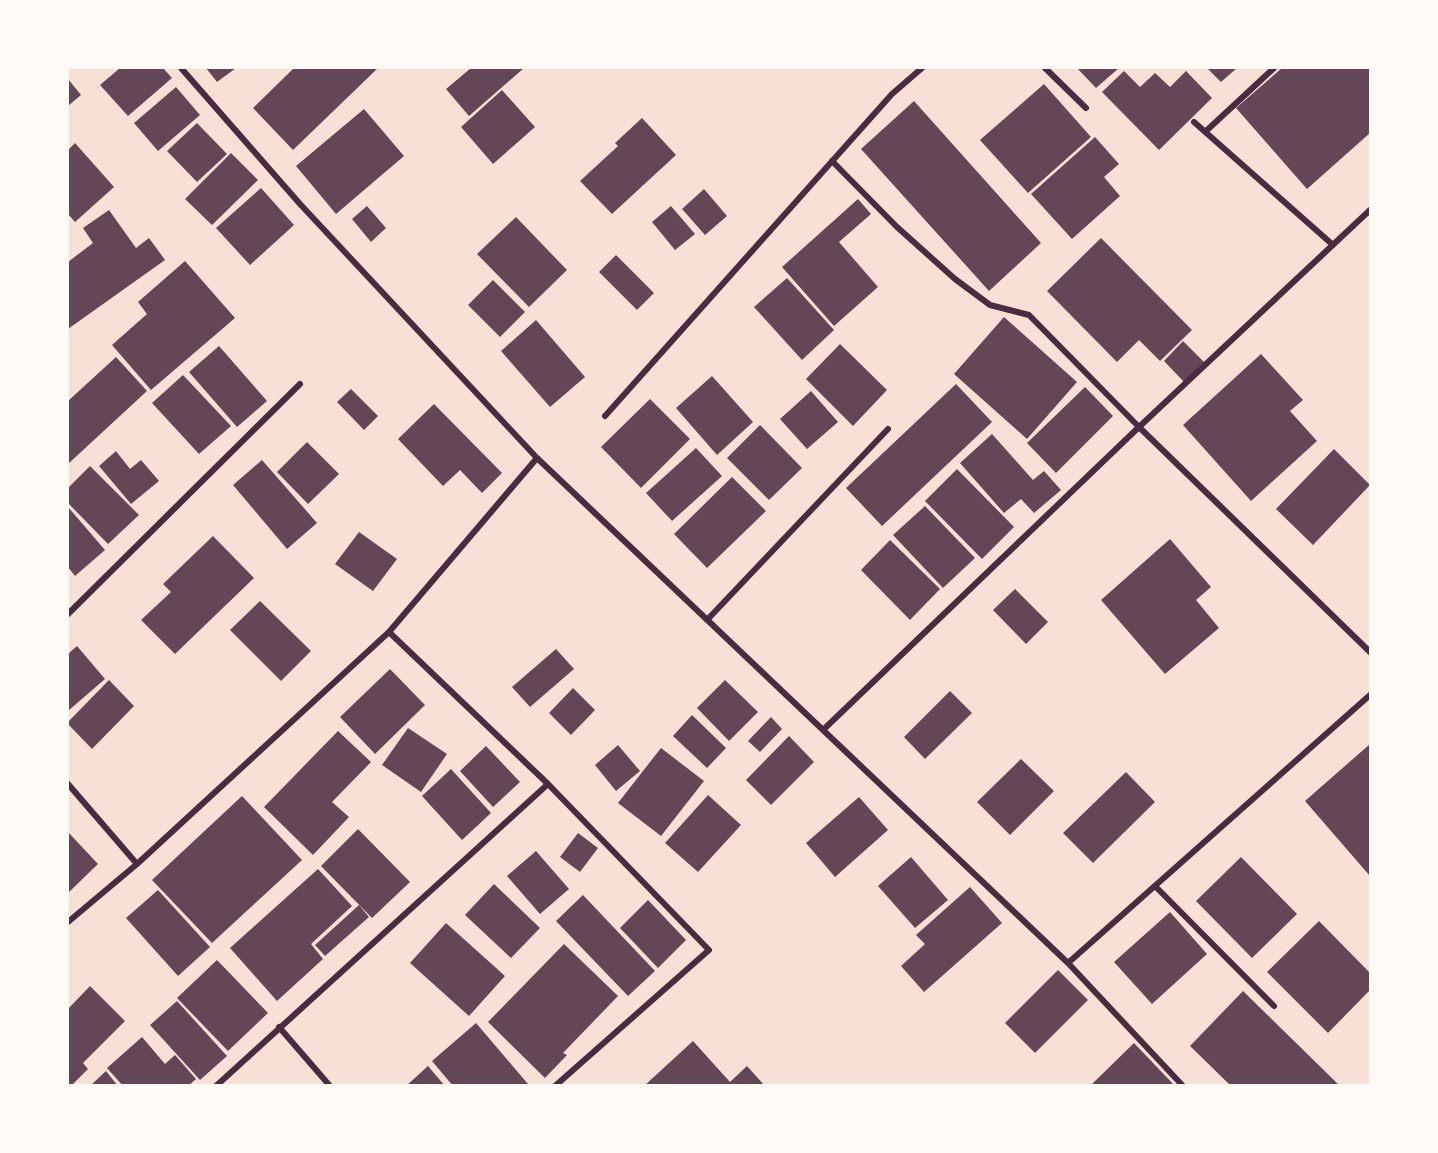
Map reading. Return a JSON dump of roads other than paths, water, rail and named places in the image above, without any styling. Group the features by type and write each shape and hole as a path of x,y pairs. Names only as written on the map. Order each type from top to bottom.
{"street":[{"path":"181,68 300,204 537,458 1068,963 1183,1086"},
{"path":"605,416 892,94 922,68"},
{"path":"1045,68 1086,108"},
{"path":"1206,132 1274,68"},
{"path":"1194,122 1333,245"},
{"path":"832,161 897,226 955,279 990,305 1029,315 1139,427 1371,652"},
{"path":"823,730 1139,427 1371,210"},
{"path":"68,614 300,384"},
{"path":"707,620 888,429"},
{"path":"68,922 137,864 389,632 537,458"},
{"path":"389,632 548,784 709,950 555,1086"},
{"path":"1068,963 1371,695"},
{"path":"68,784 137,864"},
{"path":"216,1086 548,784"},
{"path":"1155,885 1274,1006"},
{"path":"279,1027 330,1086"}]}
